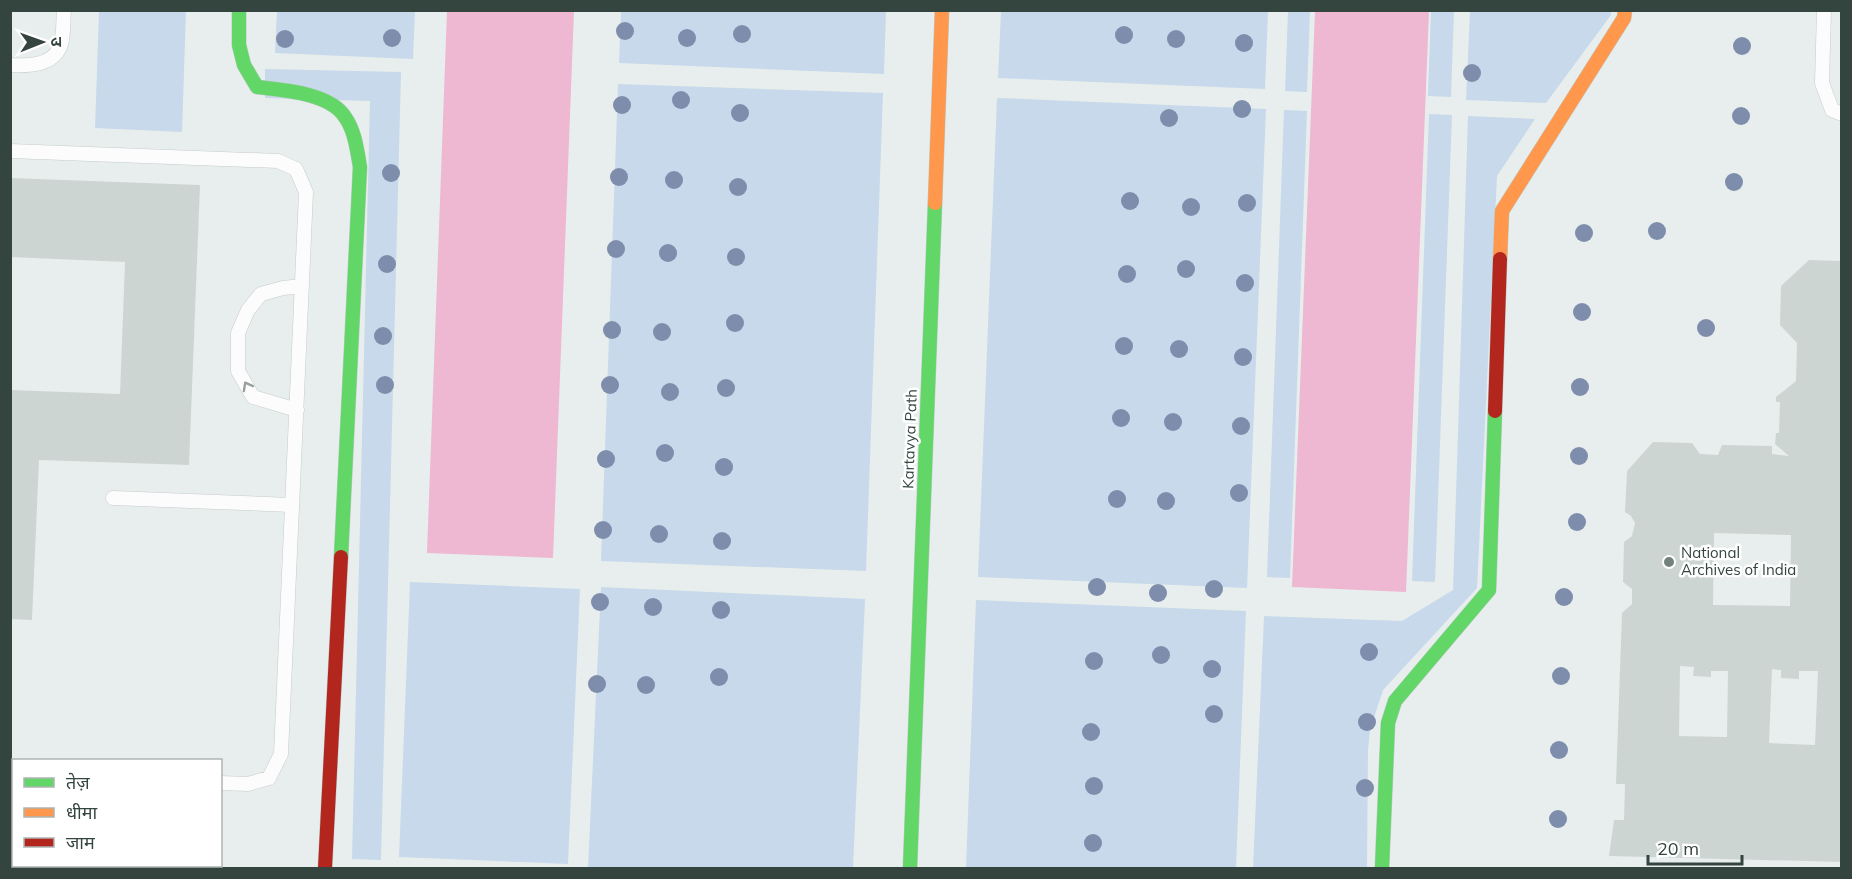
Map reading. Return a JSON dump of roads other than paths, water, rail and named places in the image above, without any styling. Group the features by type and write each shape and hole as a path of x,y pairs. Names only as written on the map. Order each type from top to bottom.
{"street":[{"path":"239,10 239,45 244,65 257,87 324,100 341,110 354,136 360,168 325,868"},
{"name":"Kartavya Path","path":"910,868 942,10"},
{"path":"1382,868 1388,723 1395,701 1489,590 1503,211 1624,18 1625,10"}],"lane":[{"path":"10,65 27,66 49,60 60,48 64,10"},
{"path":"1824,10 1822,83 1832,110 1842,114"},
{"path":"10,151 278,161 296,169 306,192 281,754 269,778 248,784 222,783"},
{"path":"297,410 253,397 238,370 238,333 248,310 261,294 302,286"},
{"path":"113,498 292,505"}],"place":[{"name":"National Archives of India","path":"1669,562"}]}
